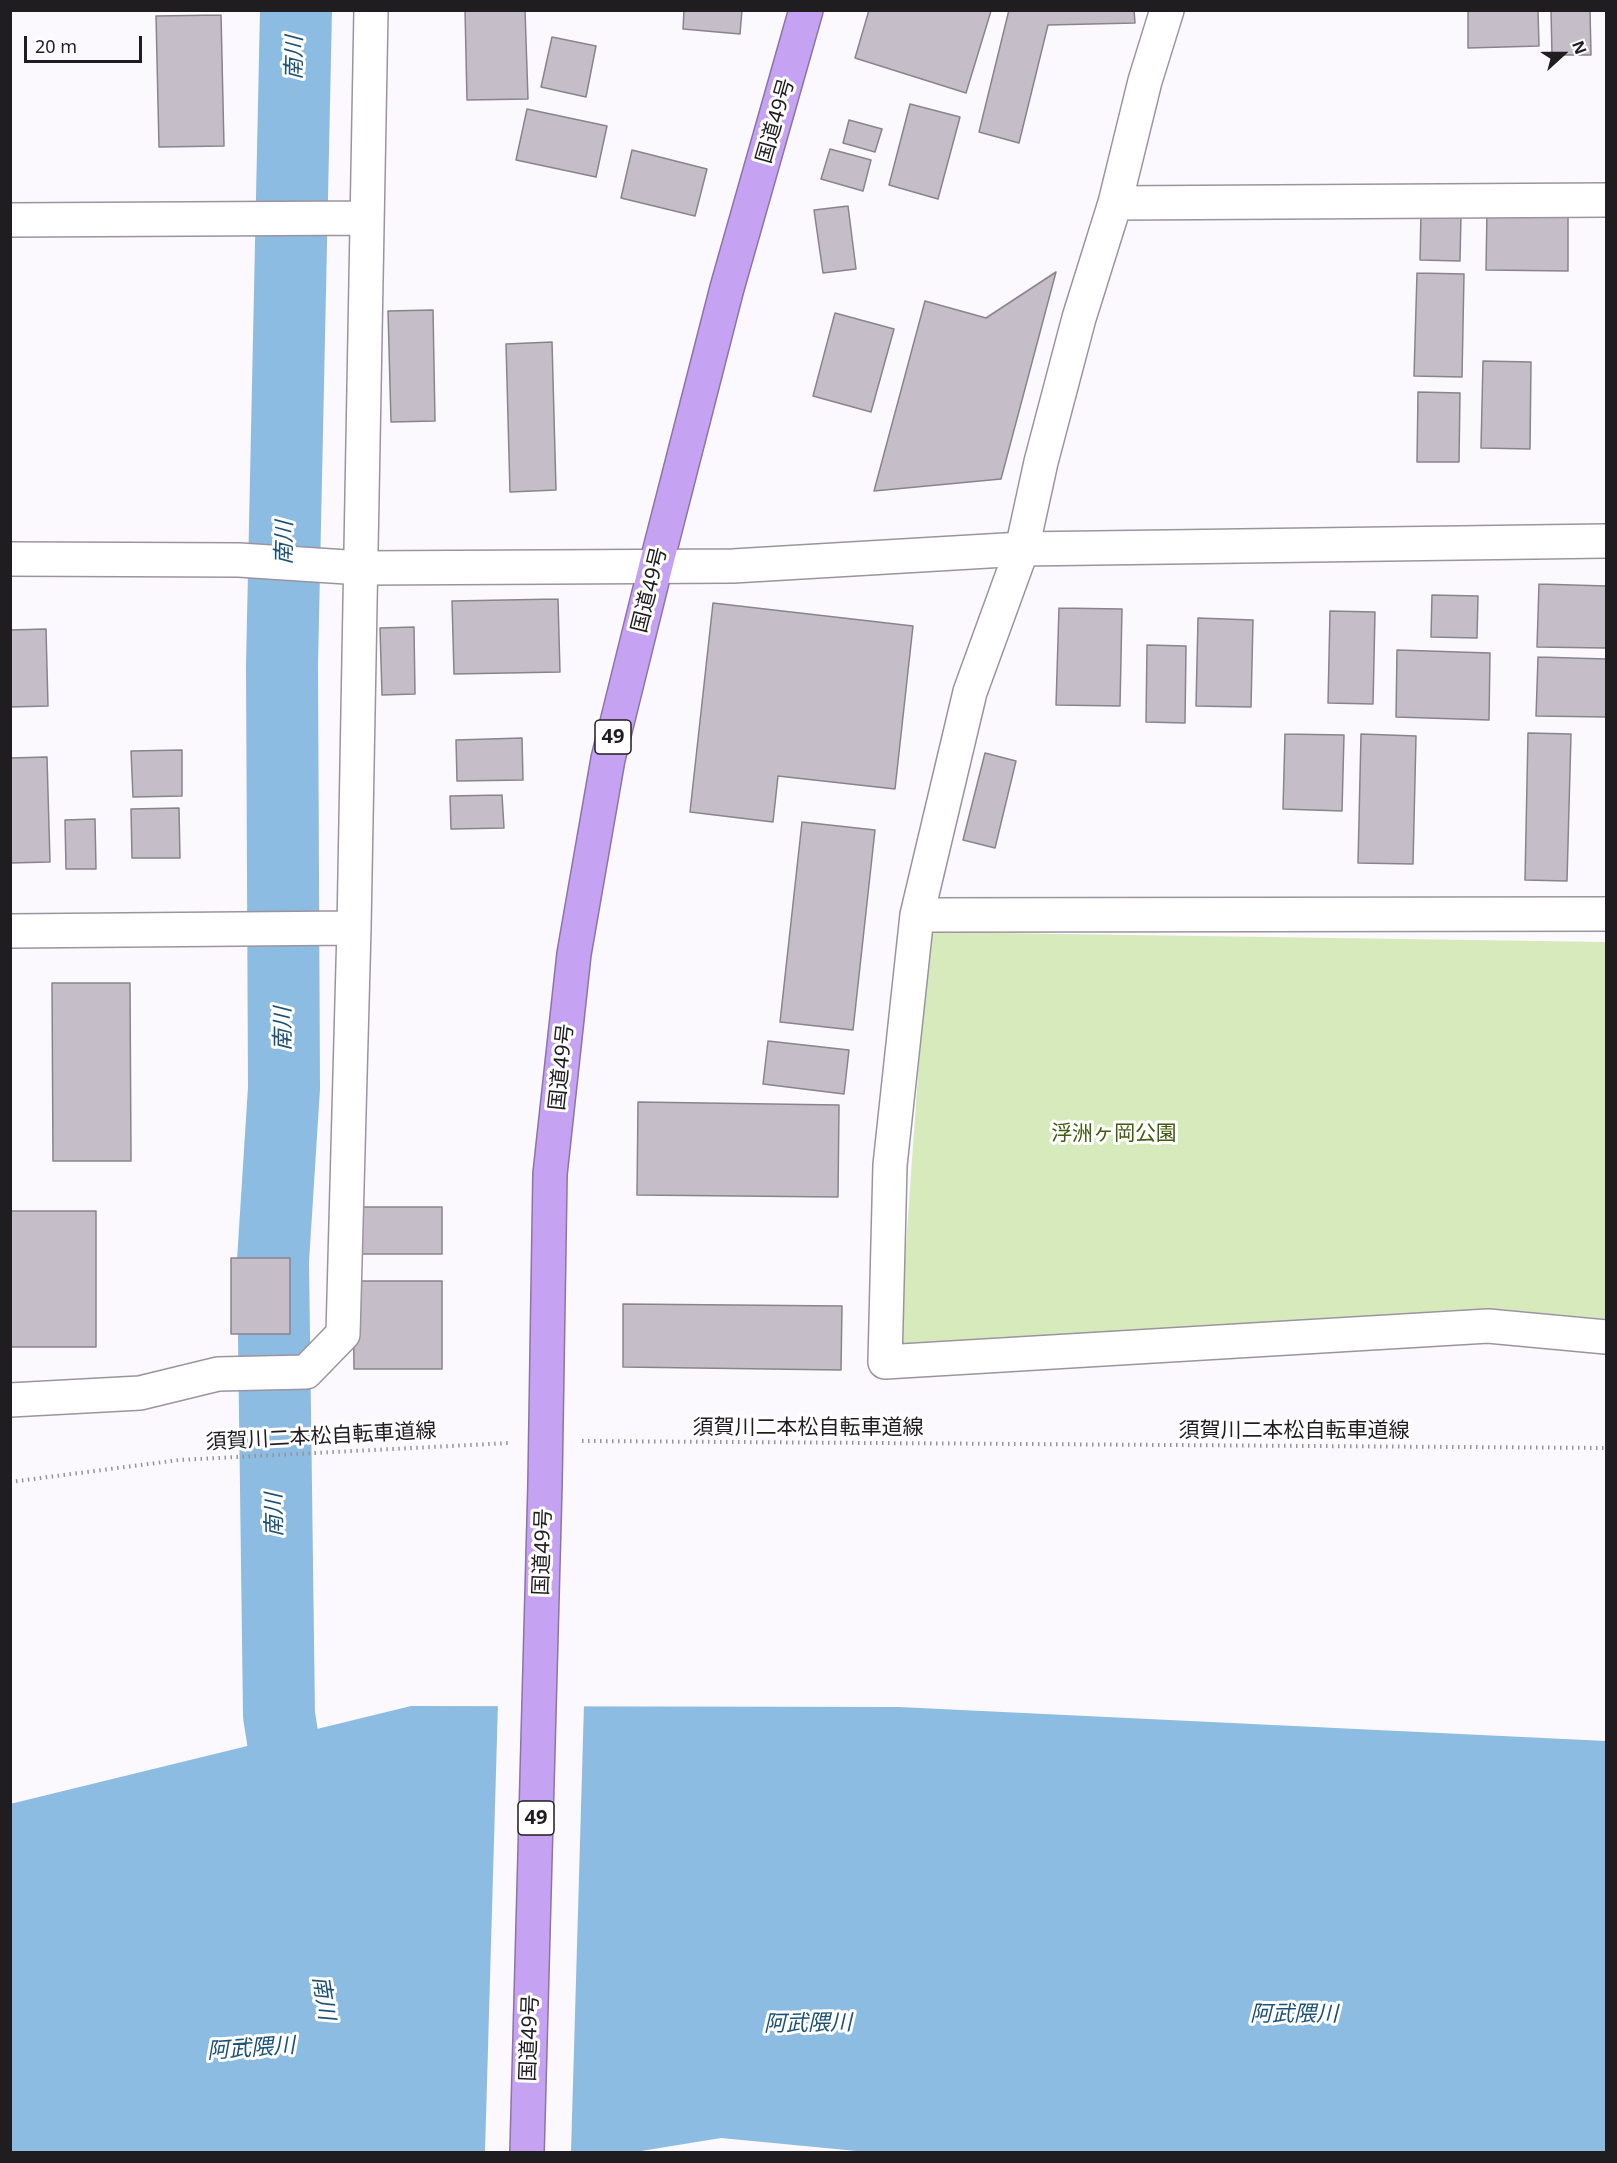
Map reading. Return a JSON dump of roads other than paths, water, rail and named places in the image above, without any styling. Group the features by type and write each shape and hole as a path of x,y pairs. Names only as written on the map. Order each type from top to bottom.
{"highway":[{"name":"国道49号","path":"527,2152 545,1484 550,1174 574,954 608,759 727,288 806,10"}],"street":[{"path":"10,1400 140,1393 218,1374 306,1372 343,1334 342,928 353,568 358,217 371,10"},
{"path":"1167,10 1145,81 1115,203 1079,318 1041,462 1022,549 970,692 917,915 890,1165 885,1362 1488,1326 1606,1338"},
{"path":"1115,203 1606,200"},
{"path":"10,220 358,217"},
{"path":"10,559 239,560 353,568 733,566 1022,549 1606,541"},
{"path":"917,915 1606,914"},
{"path":"10,931 342,928"}],"water":[{"name":"阿武隈川","path":"411,1706 899,1707 1606,1741 1606,2152 867,2152 721,2138 635,2152 11,2152 10,1804"}],"waterway":[{"name":"南川","path":"296,10 282,665 284,1088 273,1261 279,1715 298,1835"}],"park label":[{"name":"浮洲ヶ岡公園","path":"1114,1134"}]}
